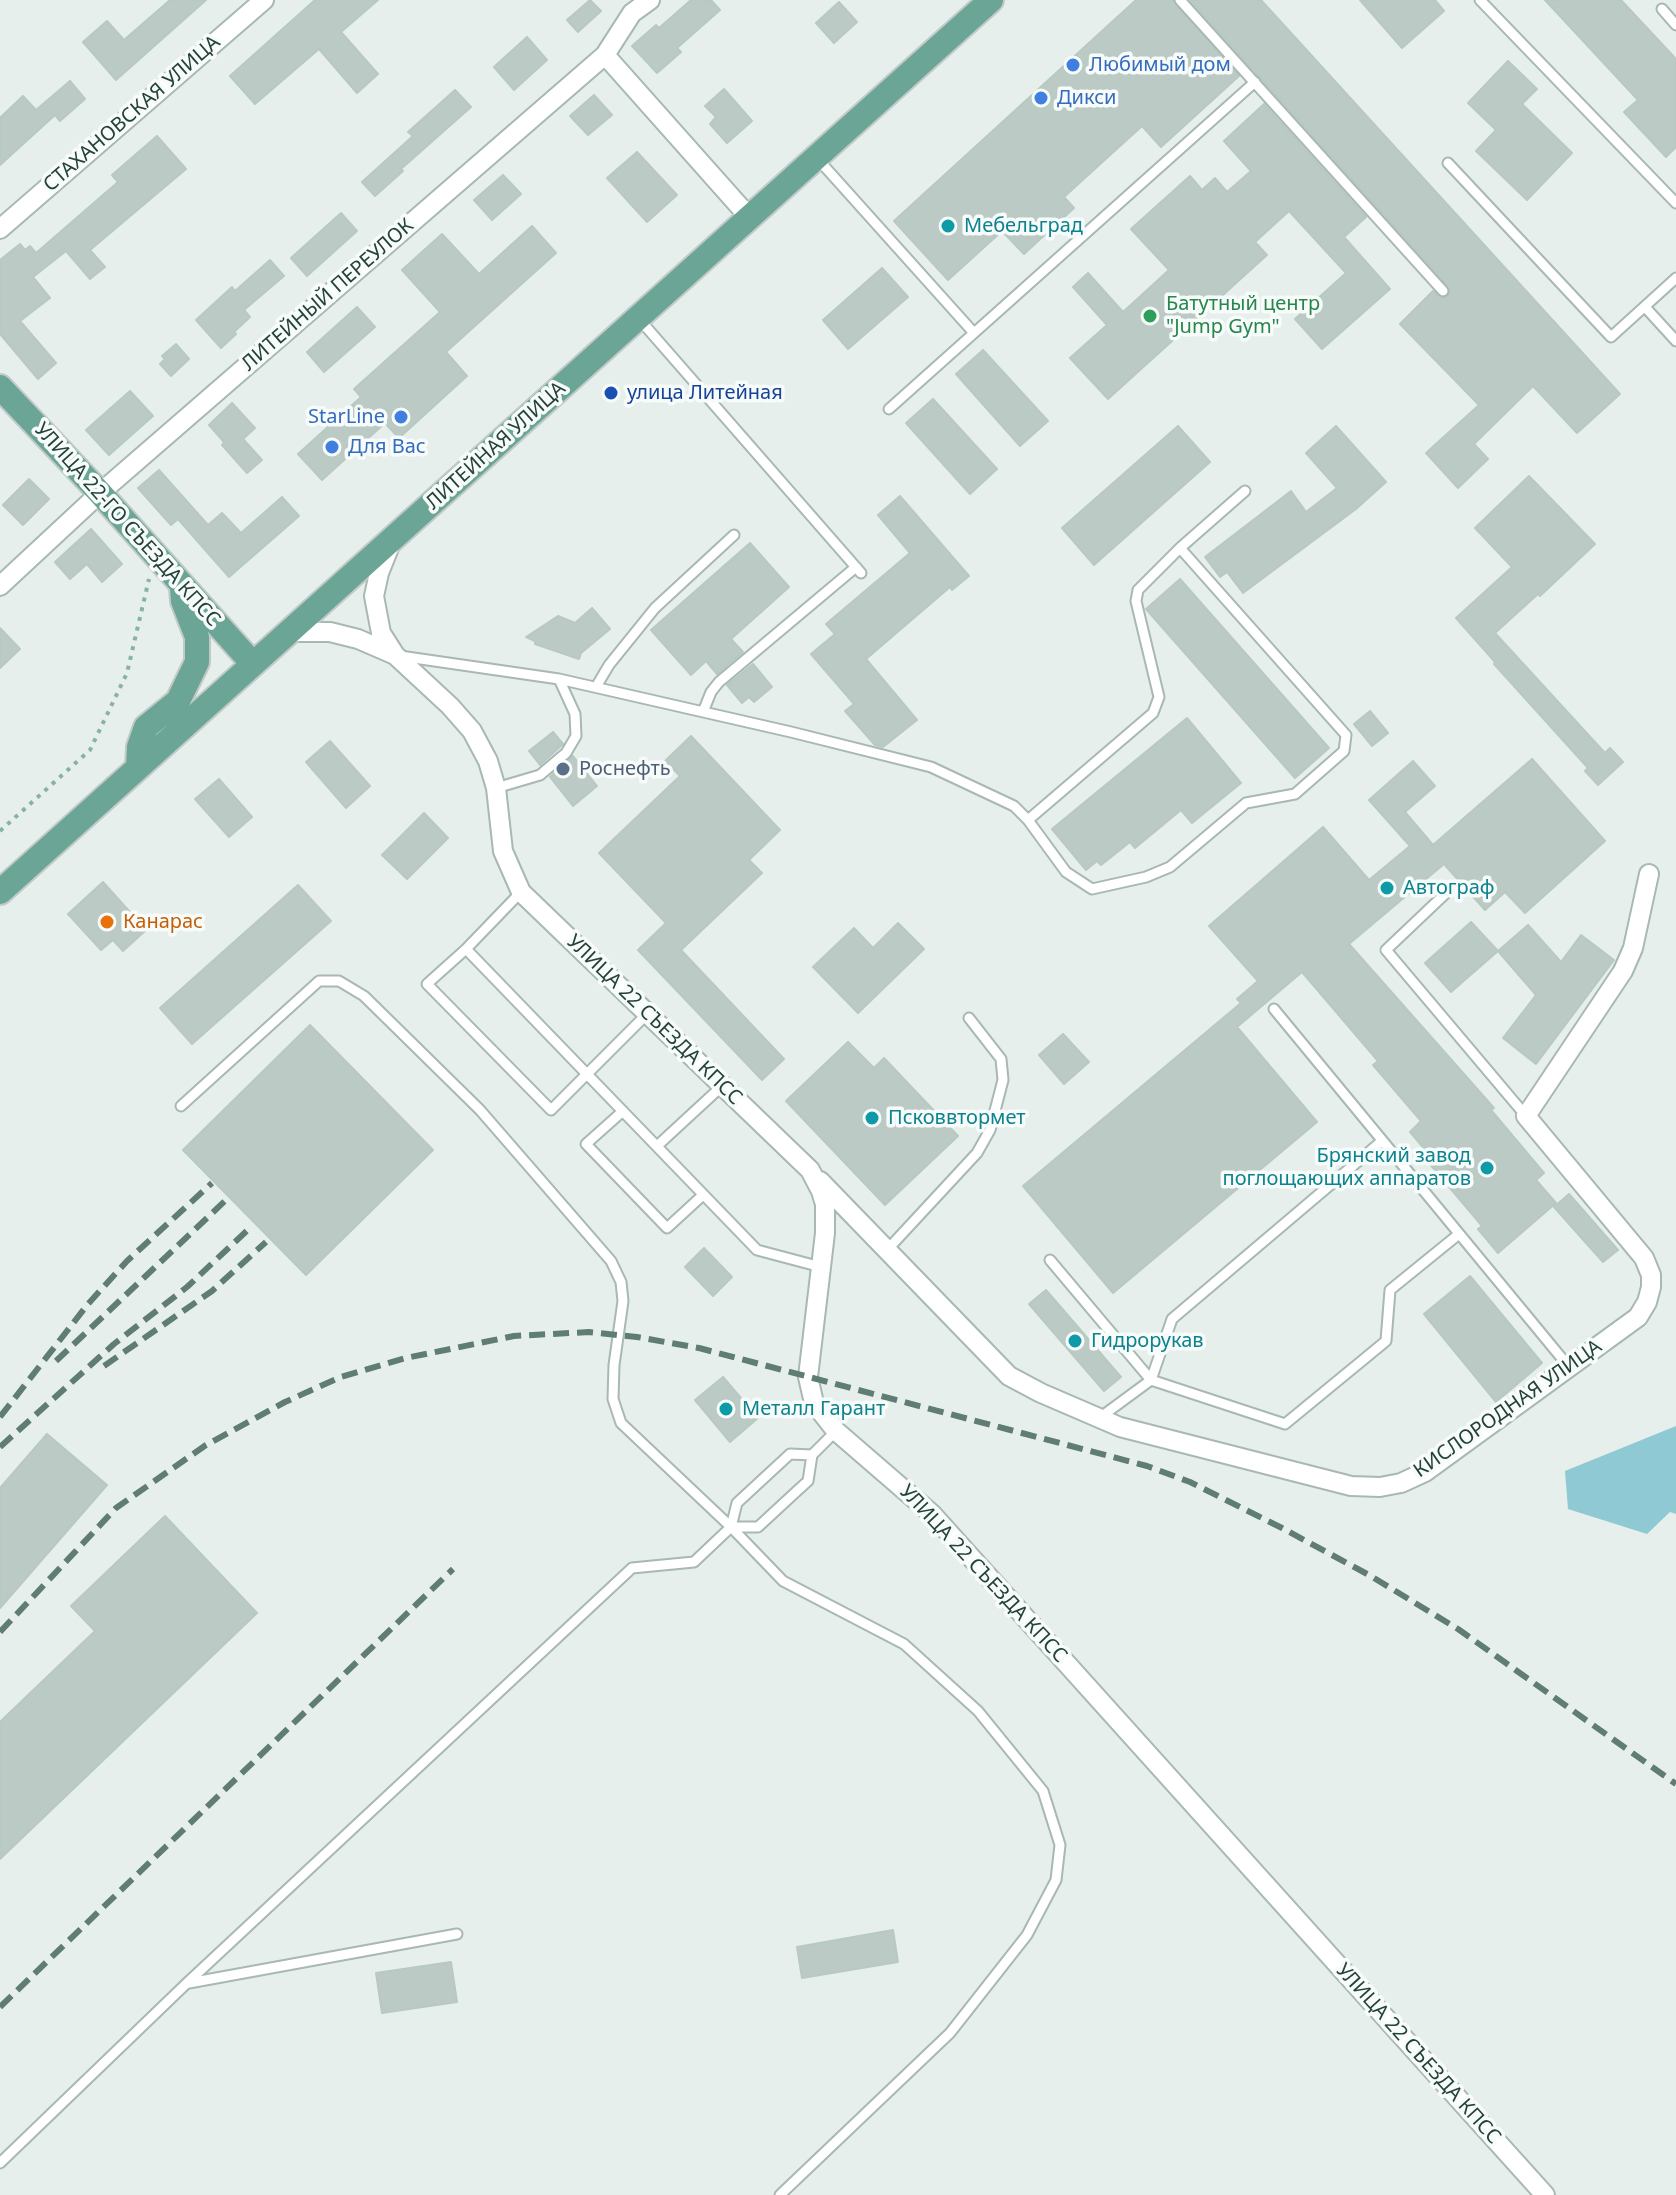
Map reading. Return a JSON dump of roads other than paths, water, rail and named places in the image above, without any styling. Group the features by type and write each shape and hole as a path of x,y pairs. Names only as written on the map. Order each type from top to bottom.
{"main road":[{"name":"ЛИТЕЙНАЯ УЛИЦА","path":"0,892 991,0"},
{"name":"УЛИЦА 22-ГО СЪЕЗДА КПСС","path":"0,387 253,664"},
{"path":"138,767 139,747 146,727 178,701 197,662 197,637 183,601 182,584"}],"street":[{"name":"СТАХАНОВСКАЯ УЛИЦА","path":"0,229 264,0"},
{"name":"ЛИТЕЙНЫЙ ПЕРЕУЛОК","path":"0,586 100,493 605,55 626,7 650,0"},
{"path":"605,55 749,217"},
{"path":"391,543 374,596 381,633 395,655"},
{"name":"УЛИЦА 22 СЪЕЗДА КПСС","path":"289,632 330,632 358,639 395,655 472,731 488,761 496,788 503,851 521,892 810,1170 825,1204 825,1233 808,1377 814,1403 836,1431 932,1514 1545,2195"},
{"path":"1526,1116 1623,971 1633,948 1649,874"},
{"name":"КИСЛОРОДНАЯ УЛИЦА","path":"810,1170 1009,1376 1120,1427 1351,1486 1380,1487 1401,1483 1425,1472 1638,1317 1647,1302 1651,1275 1644,1258 1526,1116"}],"lane":[{"path":"1180,0 1443,291"},
{"path":"1480,0 1676,203"},
{"path":"1662,9 1676,25"},
{"path":"889,409 1255,82"},
{"path":"815,157 974,333"},
{"path":"1448,163 1611,337 1676,278"},
{"path":"1645,307 1676,341"},
{"path":"638,317 859,570 719,682 703,712"},
{"path":"1028,820 1153,713 1159,697 1136,601 1138,590 1245,491"},
{"path":"596,687 609,665 655,608 734,535"},
{"path":"395,655 559,679 931,767 1014,806 1066,872 1092,889 1146,877 1170,867 1246,803 1295,794 1344,751 1346,735 1180,548"},
{"path":"496,788 540,775 566,753 576,736 575,714 559,679"},
{"path":"521,892 427,984 551,1110 647,1014"},
{"path":"1445,894 1386,950 1526,1116"},
{"path":"466,949 757,1250 821,1267"},
{"path":"181,1106 319,981 339,981 364,996 480,1110 611,1261 621,1282 623,1301 614,1365 613,1399 621,1423 783,1581 904,1644 978,1711 1043,1791 1060,1845 1056,1880 1027,1935 950,2033 780,2195"},
{"path":"1274,1009 1569,1367"},
{"path":"888,1249 977,1153 990,1130 1003,1080 1001,1059 969,1018"},
{"path":"657,1146 722,1086"},
{"path":"623,1111 586,1144 667,1228 703,1195"},
{"path":"1098,1419 1151,1380 1172,1319 1382,1141"},
{"path":"1050,1260 1151,1380 1285,1424 1386,1341 1390,1290 1459,1234"},
{"path":"731,1527 758,1527 808,1481 812,1455 836,1431"},
{"path":"0,2163 187,1983 632,1568 694,1562 731,1527 737,1503 790,1454 812,1455"},
{"path":"187,1983 457,1934"}],"water":[{"path":"1676,1426 1676,1514 1670,1512 1647,1534 1568,1509 1565,1471"}],"railway":[{"path":"0,1417 88,1304 127,1261 212,1183"},
{"path":"56,1361 227,1199"},
{"path":"0,1447 114,1344 187,1287 252,1226"},
{"path":"104,1366 212,1291 266,1242"},
{"path":"0,1632 116,1508 206,1445 285,1402 341,1377 406,1358 514,1336 589,1332 699,1348 1147,1466 1190,1482 1369,1575 1458,1629 1676,1784"},
{"path":"0,2007 453,1569"}],"place":[{"name":"Любимый дом","path":"1073,65"},
{"name":"Дикси","path":"1041,98"},
{"name":"Мебельград","path":"948,226"},
{"name":"Батутный центр \"Jump Gym\"","path":"1150,316"},
{"name":"улица Литейная","path":"611,393"},
{"name":"StarLine","path":"401,417"},
{"name":"Для Вас","path":"332,447"},
{"name":"Роснефть","path":"563,769"},
{"name":"Автограф","path":"1387,888"},
{"name":"Канарас","path":"107,922"},
{"name":"Псковвтормет","path":"872,1118"},
{"name":"Брянский завод поглощающих аппаратов","path":"1487,1168"},
{"name":"Гидрорукав","path":"1075,1341"},
{"name":"Металл Гарант","path":"726,1409"}]}
